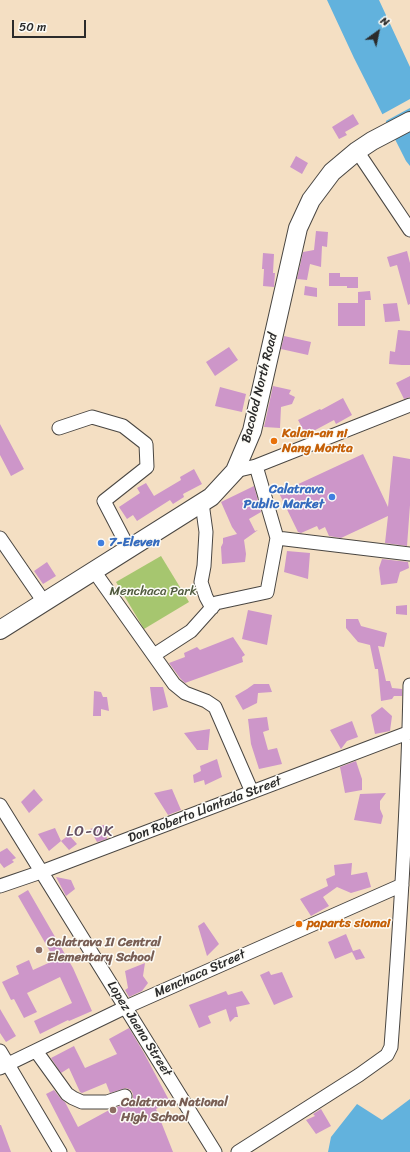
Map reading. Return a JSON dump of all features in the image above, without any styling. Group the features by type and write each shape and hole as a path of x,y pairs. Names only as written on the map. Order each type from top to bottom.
{"highway":[{"name":"Bacolod North Road","path":"0,630 211,497 235,471 252,432 298,228 311,200 332,172 356,151 410,121"}],"street":[{"path":"356,151 410,230"},
{"path":"235,471 256,466 410,405"},
{"path":"59,428 92,417 123,426 146,444 147,467 104,501 129,549"},
{"path":"154,655 191,631 216,603 267,592 277,538 256,466"},
{"path":"202,503 206,532 204,566 201,582 206,597 212,608"},
{"path":"0,538 44,602"},
{"path":"277,538 410,554"},
{"path":"94,571 174,684 185,692 206,701 215,707 252,792"},
{"path":"238,1152 359,1075 387,1055 392,1047 410,732 410,685"},
{"name":"Don Roberto Llantada Street","path":"0,886 41,872 410,732"},
{"name":"Lopez Jaena Street","path":"0,805 215,1152"},
{"name":"Menchaca Street","path":"4,1066 126,1008 402,885"},
{"path":"0,1051 4,1066 60,1152"},
{"path":"36,1051 67,1094 73,1098 82,1102 107,1102 124,1096"}],"green space":[{"name":"Menchaca Park","path":"161,556 189,602 144,629 116,582"}],"water":[{"path":"327,0 379,0 410,67 410,166 406,161 354,58"},
{"path":"410,1099 410,1152 328,1152 331,1137 357,1104 382,1120"}],"pier":[{"path":"410,99 410,108 384,122 381,115"}],"building":[{"path":"353,114 359,124 345,132 347,135 339,139 332,127"},
{"path":"296,156 308,163 302,174 290,167"},
{"path":"316,231 328,232 327,247 322,246 321,267 310,264 307,280 297,279 303,252 314,250"},
{"path":"407,251 410,263 410,304 408,305 397,265 390,267 387,257"},
{"path":"263,253 274,254 274,287 263,286"},
{"path":"329,273 340,273 340,277 358,277 358,288 347,288 347,286 329,286"},
{"path":"305,286 317,288 317,297 304,295"},
{"path":"370,291 371,300 365,300 365,326 338,326 338,303 358,303 358,292"},
{"path":"397,303 400,321 385,322 383,304"},
{"path":"398,330 410,331 410,365 389,364 390,351 395,352"},
{"path":"284,336 311,342 308,355 281,349"},
{"path":"229,347 238,360 215,376 206,362"},
{"path":"410,376 410,397 404,399 396,383"},
{"path":"273,386 291,390 289,394 295,397 292,404 281,407 280,428 264,427"},
{"path":"220,387 246,394 242,412 215,406"},
{"path":"343,398 352,415 336,424 334,420 306,435 298,420"},
{"path":"0,424 24,469 11,476 0,455"},
{"name":"Calatrava Public Market","path":"363,454 388,507 393,456 410,459 410,505 407,546 385,543 388,516 341,538 329,536 325,527 319,530 317,526 301,533 298,532 279,493"},
{"path":"194,469 202,484 183,494 184,497 173,504 170,500 137,521 133,515 127,519 119,507 140,493 137,488 146,483 154,496 181,480 180,477"},
{"path":"254,486 261,512 249,519 255,531 258,530 244,540 246,554 245,562 222,564 221,547 223,538 237,534 232,527 221,502"},
{"path":"287,551 310,553 308,579 284,572"},
{"path":"382,559 408,562 409,568 400,572 397,583 381,585 379,568"},
{"path":"47,562 56,576 43,584 34,571"},
{"path":"407,605 407,615 396,614 396,606"},
{"path":"248,610 272,615 267,645 242,639"},
{"path":"346,619 358,619 361,626 387,633 384,647 378,646 386,681 390,681 392,688 402,689 402,696 394,696 392,699 381,701 378,669 375,669 370,645 358,642 346,628"},
{"path":"233,637 245,655 242,657 243,662 185,683 169,663 185,657 184,653 197,647 200,650"},
{"path":"254,684 269,684 272,692 258,693 257,703 243,710 235,696"},
{"path":"150,687 163,687 168,707 153,711"},
{"path":"94,691 101,692 103,697 107,697 109,711 101,709 101,716 93,716"},
{"path":"382,707 392,716 390,731 375,734 371,715"},
{"path":"267,717 269,730 263,732 268,750 277,748 282,764 259,769 251,744 248,719"},
{"path":"352,721 358,737 347,741 341,749 330,730"},
{"path":"210,729 208,750 197,750 184,733"},
{"path":"217,759 222,777 205,785 204,780 194,783 193,775 201,771 200,766"},
{"path":"356,761 362,779 362,790 345,793 340,767"},
{"path":"34,789 43,800 29,813 21,802"},
{"path":"172,789 181,810 168,815 154,793"},
{"path":"386,793 380,801 380,809 383,816 381,824 354,820 360,794"},
{"path":"104,825 107,839 97,842 90,829"},
{"path":"55,828 61,841 49,851 38,834"},
{"path":"69,835 77,844 69,850 61,841"},
{"path":"7,848 16,858 12,860 14,862 4,868 0,863 0,852"},
{"path":"352,863 351,875 367,872 371,887 351,893 337,887 323,897 329,906 311,916 300,899 328,886 326,879 335,875 334,865"},
{"path":"56,877 71,880 75,889 66,896"},
{"path":"28,890 73,968 92,1011 69,1021 68,1020 40,1034 34,1021 72,1003 60,977 27,993 37,1012 24,1018 14,999 11,1000 2,982 19,974 16,966 29,960 33,970 55,960 18,896"},
{"path":"204,922 219,944 207,956 198,926"},
{"path":"346,934 353,951 360,949 365,958 356,960 352,952 335,959 328,942"},
{"path":"145,963 143,976 148,983 142,991 129,997 125,990 128,988 125,971"},
{"path":"269,971 271,975 282,972 293,997 274,1005 260,975"},
{"path":"226,991 228,995 242,991 250,1004 236,1007 238,1017 235,1017 230,1022 226,1009 208,1016 211,1023 199,1028 189,1005"},
{"path":"0,1009 16,1036 6,1042 0,1033"},
{"path":"129,1028 170,1102 156,1109 173,1152 76,1152 46,1094 54,1090 65,1102 78,1127 111,1109 131,1102 133,1094 131,1090 126,1088 110,1093 106,1083 82,1093 80,1092 69,1068 61,1073 51,1058 74,1046 85,1068 117,1054 109,1039"},
{"path":"321,1109 331,1126 316,1134 306,1120 315,1116 313,1114"},
{"path":"1,1125 11,1152 0,1152"}],"place":[{"name":"Kalan-an ni Nang Morita","path":"274,441"},
{"name":"Calatrava Public Market","path":"332,497"},
{"name":"7-Eleven","path":"101,543"},
{"name":"paparts siomai","path":"299,924"},
{"name":"Calatrava II Central Elementary School","path":"39,950"},
{"name":"Calatrava National High School","path":"113,1110"}],"district":[{"name":"LO-OK","path":"90,832"}]}
